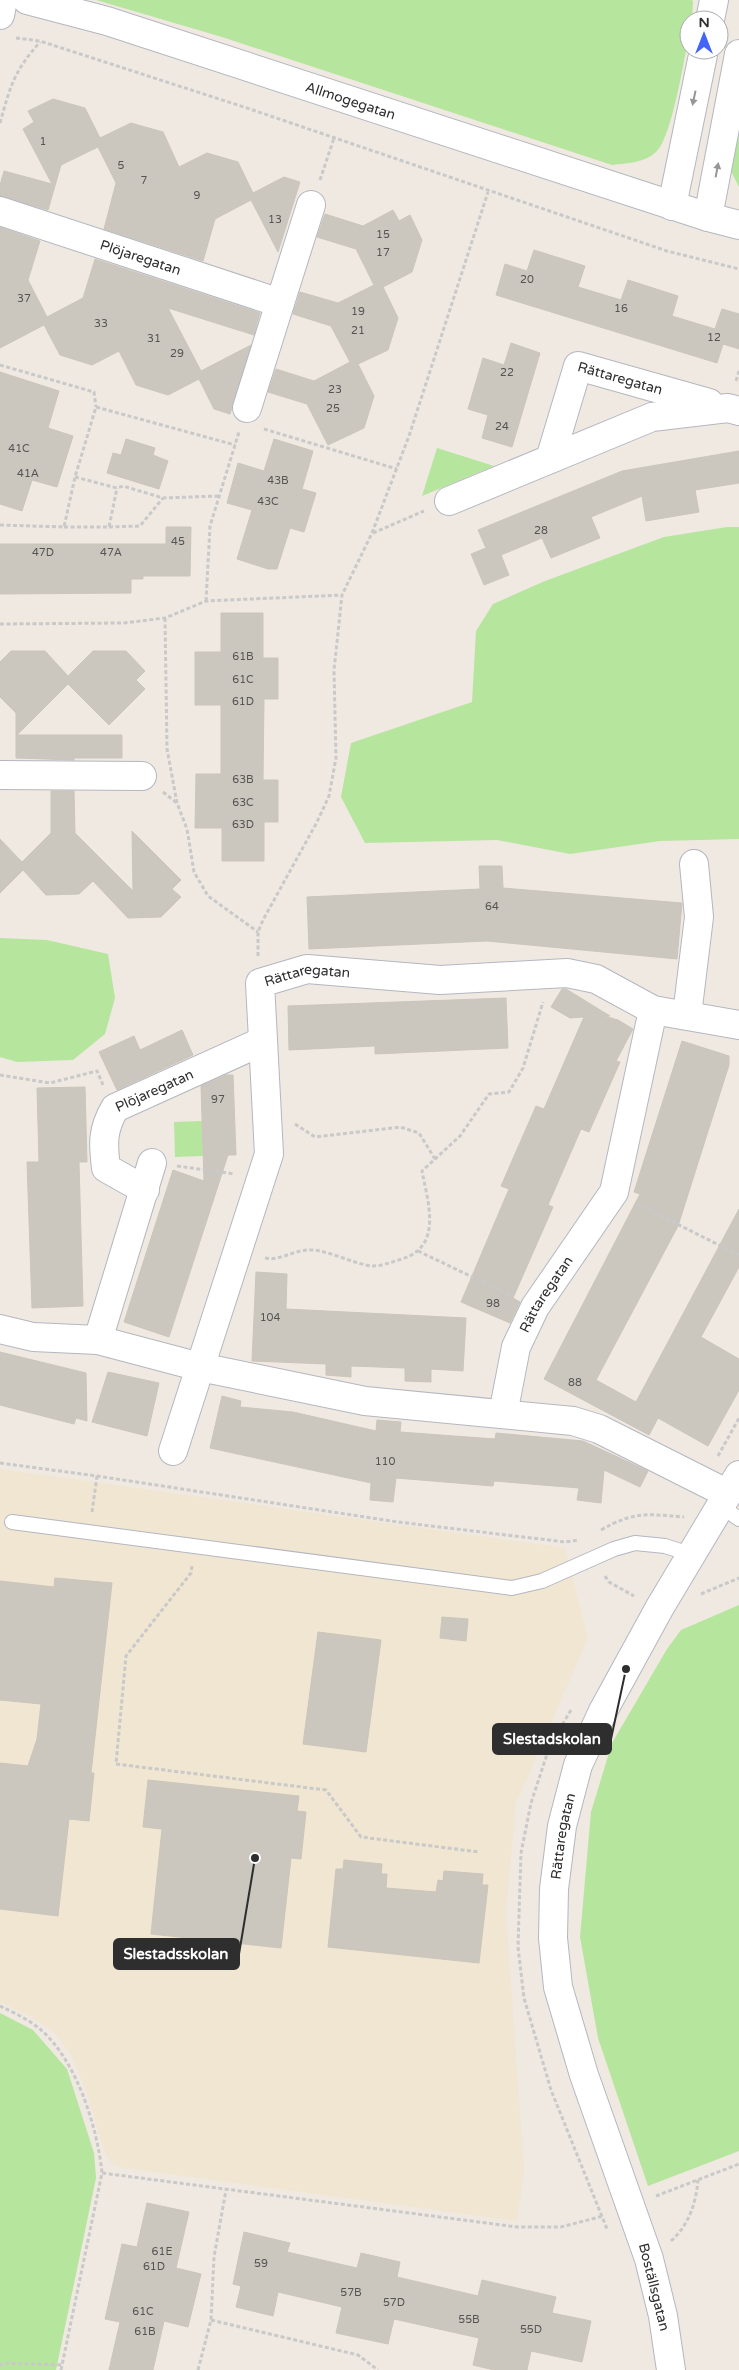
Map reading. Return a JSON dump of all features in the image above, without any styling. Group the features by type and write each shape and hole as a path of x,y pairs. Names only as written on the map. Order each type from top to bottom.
{"street":[{"path":"3,0 4,26"},
{"name":"Allmogegatan","path":"27,0 107,21 708,218 739,225"},
{"path":"708,218 739,54"},
{"path":"672,206 702,60"},
{"path":"254,418 280,303 311,205"},
{"name":"Plöjaregatan","path":"0,211 280,303"},
{"name":"Rättaregatan","path":"550,459 578,366 734,409"},
{"name":"Rättaregatan","path":"449,501 652,417 734,409"},
{"path":"0,775 142,776"},
{"path":"687,1015 699,917 694,864"},
{"name":"Rättaregatan","path":"173,1451 269,1154 260,983 307,970 440,980 567,973 596,979 653,1010 739,1025"},
{"name":"Rättaregatan","path":"503,1414 516,1348 535,1307 614,1192 653,1010"},
{"name":"Plöjaregatan","path":"145,1190 106,1168 104,1147 106,1124 115,1108 263,1041"},
{"path":"98,1340 152,1163"},
{"path":"0,1329 33,1338 98,1340 200,1368"},
{"name":"Rättaregatan","path":"200,1368 365,1402 573,1422 599,1429 732,1498 690,1554 603,1711 578,1764 562,1826 554,1889 553,1938 558,1987 584,2075 631,2206"},
{"name":"Boställsgatan","path":"631,2206 649,2259 663,2316 671,2370"}],"lane":[{"path":"12,1522 512,1588 542,1581 614,1548 635,1543 665,1546 690,1554"}],"path":[{"path":"4,26 40,41 244,107 488,192 667,251 739,269"},
{"path":"0,123 11,84 22,61 40,41"},
{"path":"311,205 334,138"},
{"path":"260,983 258,932 329,796 336,758 334,670 342,595 372,533 409,436 488,192"},
{"path":"0,366 94,392 96,407 75,477 64,527"},
{"path":"96,407 235,445 210,526 206,601"},
{"path":"254,418 396,469"},
{"path":"75,477 117,488 123,486 163,498 218,496"},
{"path":"109,527 117,488"},
{"path":"0,525 64,527 140,526 163,498"},
{"path":"372,533 449,501"},
{"path":"0,624 123,623 165,618 206,601 342,595"},
{"path":"165,618 167,749 178,803 187,829 194,872 208,896 258,932"},
{"path":"237,1252 274,1260 309,1250 372,1266 389,1264 413,1256 427,1241 431,1217 422,1171 460,1136 489,1094 508,1092 523,1068 538,1013 554,973"},
{"path":"0,1075 50,1083 97,1071 115,1108"},
{"path":"266,1105 315,1137 400,1127 419,1133 435,1159"},
{"path":"152,1163 218,1170 260,1179"},
{"path":"614,1192 739,1255"},
{"path":"418,1251 535,1307"},
{"path":"0,1463 398,1522 565,1542 583,1540 592,1558 609,1582 635,1596"},
{"path":"90,1532 97,1476"},
{"path":"195,1546 191,1573 126,1656 116,1764 326,1790 361,1837 479,1852"},
{"path":"0,2006 40,2029 67,2062 82,2094 100,2154 102,2172 61,2370"},
{"path":"102,2172 226,2190 517,2227 561,2227 631,2206 739,2164"},
{"path":"649,2259 682,2232 696,2199 698,2180"},
{"path":"198,2370 211,2320 214,2257 226,2190"},
{"path":"211,2320 358,2355 373,2369 378,2370"},
{"path":"0,2366 3,2363 62,2365"}],"shaded area":[{"path":"0,1469 565,1548 588,1638 516,1804 506,1912 524,2170 517,2221 125,2168 112,2164 105,2153 86,2091 72,2056 55,2033 33,2018 0,2002"}],"green space":[{"path":"96,0 692,0 693,2 693,10 679,10 679,60 684,60 677,97 662,144 651,156 635,162 612,165 222,37"},
{"path":"739,93 739,187 728,165"},
{"path":"437,448 494,466 422,496"},
{"path":"727,527 739,527 739,839 660,841 570,854 497,840 365,843 341,797 351,743 472,702 476,631 493,604 545,581 664,537"},
{"path":"0,938 47,940 108,954 115,998 105,1034 73,1060 17,1062 0,1057"},
{"path":"202,1121 203,1156 175,1157 174,1122"},
{"path":"739,1605 739,2151 648,2186 598,2038 580,1937 591,1812 612,1743 667,1649 681,1630"},
{"path":"0,2013 33,2030 67,2069 94,2153 96,2178 56,2370 0,2370"}],"building":[{"path":"53,99 85,108 100,138 131,123 163,132 179,167 207,153 238,162 253,193 284,177 300,182 278,252 251,200 215,219 203,261 104,229 116,183 98,147 61,165 48,210 0,196 0,185 4,171 52,184 23,129 34,122 28,111"},
{"path":"393,210 399,221 410,215 422,240 412,272 383,287 398,318 388,350 358,364 374,396 364,428 328,445 307,404 268,392 276,369 314,381 350,362 331,326 293,314 300,292 338,303 374,285 356,249 317,237 325,214 363,226"},
{"path":"0,227 40,241 28,280 47,317 83,298 95,259 260,313 254,335 168,308 201,371 251,345 230,414 214,409 199,379 168,395 136,385 119,351 92,365 60,355 44,325 0,348"},
{"path":"534,250 585,266 578,287 621,300 628,280 678,296 672,316 715,329 722,309 739,314 739,349 723,344 717,363 496,295 505,264 527,271"},
{"path":"511,343 540,353 512,447 482,438 488,415 468,409 483,358 504,365"},
{"path":"0,372 59,391 48,428 73,436 57,487 32,480 22,511 0,504"},
{"path":"126,439 155,448 153,455 168,461 159,489 107,473 113,453 121,455"},
{"path":"274,439 313,451 302,489 316,493 304,532 290,528 277,569 268,569 237,559 252,510 227,503 238,463 264,471"},
{"path":"739,451 739,483 695,490 699,512 646,521 642,496 591,517 600,538 551,558 542,538 501,555 509,575 484,585 471,554 486,548 478,530 622,471"},
{"path":"166,527 191,527 190,576 143,576 143,579 131,579 131,593 0,594 0,544 166,544"},
{"path":"221,613 263,613 263,658 278,658 278,699 264,699 263,780 278,780 278,822 264,822 264,861 222,861 222,828 195,828 196,774 221,774 221,705 195,705 195,652 221,652"},
{"path":"11,651 45,651 68,676 93,651 126,651 145,671 136,680 145,689 109,725 68,684 17,735 122,735 122,758 74,758 74,760 16,758 16,713 0,697 0,662"},
{"path":"51,791 74,791 75,833 133,891 132,831 181,880 172,889 181,897 161,917 128,918 93,881 79,894 46,895 23,870 0,893 0,839 22,862 51,833"},
{"path":"479,866 502,866 503,888 682,903 677,959 487,941 309,949 307,897 480,889"},
{"path":"562,989 566,989 610,1016 604,1016 618,1020 633,1029 616,1061 620,1062 589,1132 581,1129 548,1205 553,1207 513,1298 520,1302 510,1323 461,1302 509,1189 501,1186 536,1106 544,1109 584,1017 570,1018 551,1007"},
{"path":"506,998 508,1048 375,1054 375,1046 289,1050 288,1006"},
{"path":"182,1030 193,1055 117,1090 99,1052 134,1036 140,1050"},
{"path":"682,1041 729,1056 729,1065 678,1226 596,1380 636,1402 739,1209 739,1267 701,1337 739,1359 739,1390 708,1446 658,1418 649,1435 544,1379 640,1194 634,1192"},
{"path":"226,1075 233,1075 236,1155 228,1155 169,1337 124,1322 173,1170 204,1181 201,1086"},
{"path":"85,1087 87,1162 79,1162 83,1306 32,1308 27,1162 39,1162 37,1088"},
{"path":"256,1272 287,1274 286,1309 466,1318 463,1371 431,1369 431,1382 405,1381 405,1368 351,1366 351,1377 326,1375 326,1364 252,1361"},
{"path":"0,1352 86,1373 87,1421 76,1418 74,1424 0,1405"},
{"path":"108,1372 159,1383 147,1436 92,1422"},
{"path":"222,1396 241,1401 240,1407 293,1412 376,1431 377,1420 401,1422 400,1432 495,1439 496,1433 583,1441 648,1471 640,1487 604,1470 601,1503 577,1500 579,1488 494,1481 493,1486 396,1478 393,1502 370,1500 371,1483 210,1448"},
{"path":"55,1578 112,1583 91,1773 94,1773 89,1821 69,1819 58,1916 0,1909 0,1763 28,1766 37,1739 41,1704 0,1700 0,1581 54,1587"},
{"path":"442,1617 468,1619 466,1641 440,1638"},
{"path":"318,1632 381,1640 366,1752 303,1744"},
{"path":"148,1780 299,1796 297,1811 306,1812 301,1859 291,1858 281,1948 151,1934 162,1829 143,1827"},
{"path":"344,1860 382,1864 381,1874 387,1874 386,1888 436,1892 438,1880 443,1881 444,1871 483,1874 482,1885 488,1885 479,1963 328,1947 336,1869 343,1869"},
{"path":"147,2203 189,2212 176,2268 201,2274 188,2327 164,2321 153,2370 109,2370 120,2322 105,2319 122,2244 137,2247"},
{"path":"244,2232 290,2243 287,2252 357,2268 361,2253 400,2262 397,2277 478,2296 482,2280 556,2297 552,2313 591,2321 582,2362 531,2351 527,2370 494,2370 473,2365 479,2338 394,2319 388,2344 336,2333 342,2307 278,2292 273,2316 236,2307 241,2286 233,2284"}],"place":[{"name":"Slestadskolan","path":"626,1669"},
{"name":"Slestadsskolan","path":"255,1858"}]}
